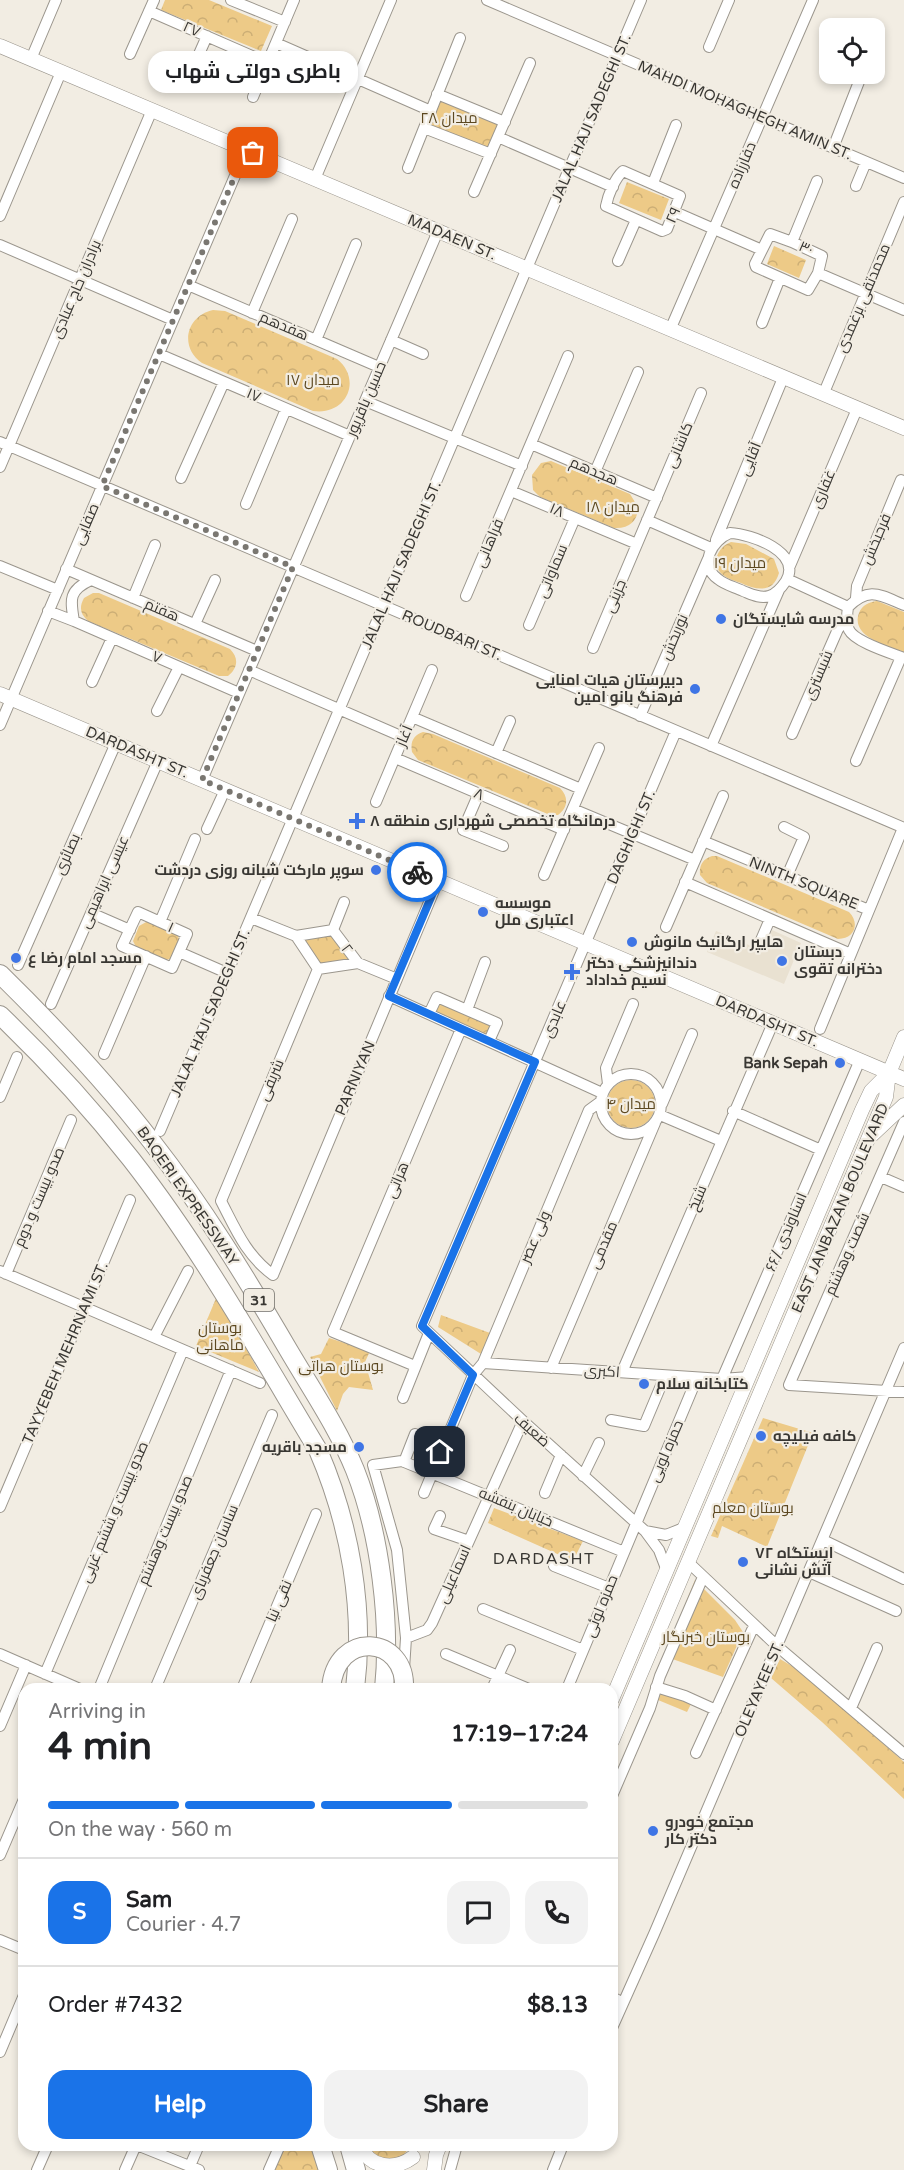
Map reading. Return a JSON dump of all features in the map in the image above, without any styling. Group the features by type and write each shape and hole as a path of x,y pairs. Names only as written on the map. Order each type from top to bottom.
{"highway":[{"name":"BAQERI EXPRESSWAY","path":"0,974 105,1084 153,1144 209,1221 268,1315 341,1440 358,1479 375,1543 386,1640 384,1683"},
{"name":"BAQERI EXPRESSWAY","path":"0,1015 85,1103 132,1160 187,1237 318,1450 330,1476 340,1510 353,1571 359,1657 356,1683"},
{"path":"332,1683 334,1671 342,1657 354,1649 366,1646 381,1649 396,1659 403,1673 403,1683"},
{"path":"322,2151 328,2170"},
{"path":"351,2151 356,2170"}],"main road":[{"name":"MADAEN ST.","path":"0,46 904,428"},
{"name":"DARDASHT ST.","path":"6,696 904,1079"},
{"path":"889,1072 904,1037"},
{"name":"EAST JANBAZAN BOULEVARD","path":"618,1727 766,1384 886,1097 889,1072"},
{"name":"EAST JANBAZAN BOULEVARD","path":"618,1685 862,1110 871,1091 889,1072"},
{"path":"868,1139 904,1105"},
{"path":"364,2151 376,2163 390,2167 404,2164 413,2157"},
{"path":"434,2169 438,2151"}],"street":[{"path":"31,59 56,0"},
{"path":"130,54 154,0"},
{"path":"231,0 285,22"},
{"path":"253,97 294,0"},
{"path":"315,179 391,0"},
{"name":"MAHDI MOHAGHEGH AMIN ST.","path":"487,0 904,178"},
{"name":"JALAL HAJI SADEGHI ST.","path":"160,1131 641,0"},
{"path":"709,47 729,0"},
{"name":"دفارزاده","path":"670,330 813,0"},
{"name":"۲۷","path":"149,11 267,63"},
{"path":"188,79 207,36"},
{"path":"408,168 460,38"},
{"path":"276,43 431,111"},
{"path":"474,192 530,63"},
{"path":"1,209 61,72"},
{"path":"833,148 858,84"},
{"path":"437,94 505,122"},
{"name":"برادران حاج عبادی","path":"0,467 4,444 80,279 152,110"},
{"path":"653,183 676,125"},
{"path":"424,128 491,154"},
{"path":"498,137 613,187"},
{"name":"صفایی","path":"0,724 6,696 58,590 246,150"},
{"path":"856,186 866,162"},
{"name":"۲۹","path":"621,171 653,183 680,196 665,231 606,206 621,171"},
{"path":"792,242 817,181"},
{"name":"محمدتقی برغمدی","path":"823,395 904,202"},
{"path":"675,212 762,250"},
{"path":"252,313 292,219"},
{"path":"618,261 636,220"},
{"name":"حسین باقرپور","path":"202,780 438,231"},
{"name":"۳۰","path":"770,234 792,242 822,256 818,273 808,290 756,267 755,264 770,234"},
{"path":"316,340 356,244"},
{"path":"0,245 173,320"},
{"path":"818,273 904,310"},
{"path":"762,323 780,278"},
{"name":"هفدهم","path":"188,285 379,367"},
{"path":"391,340 423,354"},
{"name":"۱۷","path":"159,354 350,436"},
{"name":"فراهانی","path":"466,596 568,356"},
{"path":"596,472 638,372"},
{"name":"آقایی","path":"712,549 783,378"},
{"path":"181,478 224,382"},
{"name":"کاشانی","path":"647,520 701,393"},
{"path":"365,401 522,465"},
{"path":"246,504 286,409"},
{"name":"غفاری","path":"788,574 857,409"},
{"name":"ROUDBARI ST.","path":"4,444 904,828"},
{"name":"هجدهم","path":"531,444 657,498"},
{"name":"فرحبخش","path":"856,598 857,586 901,480"},
{"name":"۱۸","path":"511,490 637,544"},
{"name":"سماواتی","path":"530,625 576,518"},
{"path":"647,520 712,549"},
{"name":"جزینی","path":"593,648 647,520"},
{"path":"711,746 788,574 788,561 778,549 741,533 730,533 712,549 712,574 719,581 764,597 772,596 779,590"},
{"path":"133,598 155,545"},
{"name":"نوربخش","path":"640,716 712,549"},
{"path":"0,566 58,590"},
{"name":"هفتم","path":"66,569 257,651"},
{"path":"788,574 847,612 849,629 854,637 902,658 856,761"},
{"path":"74,621 71,606 72,594 80,585 91,580"},
{"path":"195,624 215,580"},
{"path":"856,598 874,593 904,605"},
{"name":"شبستری","path":"792,734 838,629 856,598"},
{"name":"۷","path":"48,611 239,693"},
{"path":"92,682 112,638"},
{"path":"156,711 178,667"},
{"path":"249,670 404,737"},
{"name":"آغاز","path":"376,802 432,670"},
{"path":"412,717 581,789"},
{"path":"496,753 510,721"},
{"name":"DAGHIGHI ST.","path":"586,944 676,731"},
{"name":"بصائری","path":"18,965 116,743"},
{"path":"544,875 599,748"},
{"name":"۸","path":"395,758 564,830"},
{"name":"عیسی ابراهیمی","path":"51,1004 158,761"},
{"path":"207,829 225,789"},
{"path":"478,793 463,830 503,846"},
{"path":"666,927 723,796"},
{"path":"573,809 695,860"},
{"path":"784,828 804,837 787,876"},
{"path":"869,910 904,828"},
{"path":"160,922 195,839"},
{"name":"NINTH SQUARE","path":"703,841 869,910 820,1029"},
{"name":"PARNIYAN","path":"273,1275 438,881"},
{"path":"685,882 851,954"},
{"path":"333,930 344,902"},
{"name":"۱","path":"138,912 160,922 187,934 172,968 122,946 138,912"},
{"path":"91,913 130,930"},
{"path":"251,918 296,936 318,969"},
{"path":"758,946 770,919"},
{"name":"۲","path":"296,936 333,930 358,963 318,969"},
{"name":"عابدی","path":"403,1398 425,1329 586,944"},
{"path":"179,952 227,973"},
{"path":"104,1054 146,956"},
{"path":"467,1010 485,962"},
{"path":"358,963 397,979"},
{"name":"شریفی","path":"273,1275 259,1265 241,1241 221,1201 318,969"},
{"path":"389,996 604,1093"},
{"path":"429,1014 437,997 497,1023 489,1041"},
{"path":"604,1093 616,1077 637,1074 646,1078 660,1094 659,1114 639,1134 620,1133 605,1121 604,1093 606,1068 633,1004"},
{"name":"شیخ","path":"622,1372 773,1023"},
{"name":"هراتی","path":"415,1366 333,1332 461,1029"},
{"name":"مقدمی","path":"551,1368 692,1034"},
{"path":"0,1097 17,1057"},
{"name":"اسناوندی /۶۶","path":"722,1379 860,1060"},
{"name":"ولی عصر","path":"424,1493 473,1375 483,1363 589,1110 604,1093"},
{"path":"733,1111 821,1150"},
{"path":"659,1114 722,1141"},
{"name":"صدو بیست و دوم","path":"3,1273 71,1120"},
{"name":"شصت وهشتم","path":"885,1390 789,1385 904,1122"},
{"path":"881,1177 904,1187"},
{"name":"TAYYEBEH MEHRNAMI ST.","path":"0,1507 130,1200"},
{"path":"154,1338 188,1271"},
{"path":"3,1273 260,1383"},
{"name":"ضعیف","path":"425,1329 645,1531 658,1550 667,1571"},
{"name":"OLEYAYEE ST.","path":"618,2014 904,1348"},
{"name":"صدو بیست و ششم غربی","path":"45,1674 183,1350"},
{"name":"اکبری","path":"483,1363 722,1379"},
{"name":"صدو بیست وهشتم","path":"101,1683 231,1370"},
{"path":"611,1420 644,1426 665,1376"},
{"path":"722,1379 749,1377"},
{"name":"حمزه لویی","path":"636,1523 697,1378"},
{"path":"885,1390 904,1392"},
{"name":"ساسان جعفربای","path":"158,1683 272,1415"},
{"name":"اسماعیلی","path":"406,1638 427,1630 432,1623 523,1421"},
{"path":"404,1462 415,1434"},
{"path":"583,1476 599,1443"},
{"path":"545,1493 561,1455"},
{"name":"خیابان بنفشه","path":"406,1638 397,1550 373,1465 404,1462 624,1552"},
{"name":"نقی نیا","path":"245,1683 316,1514"},
{"path":"440,1516 434,1529 469,1541"},
{"name":"حمزه لوئی","path":"569,1683 636,1523"},
{"path":"645,1531 666,1535 686,1527"},
{"path":"823,1540 904,1579"},
{"path":"688,1562 777,1646 904,1754"},
{"path":"554,1566 609,1588"},
{"path":"809,1572 896,1611"},
{"path":"618,1782 650,1708 656,1686 704,1577"},
{"path":"483,1609 583,1650"},
{"path":"696,1753 752,1630"},
{"path":"403,1683 406,1638"},
{"path":"851,1708 877,1648"},
{"path":"495,1683 510,1650"},
{"path":"0,1654 64,1683"},
{"path":"447,1654 515,1683"},
{"path":"18,1683 26,1665"},
{"path":"0,1726 18,1684"},
{"path":"656,1686 716,1710"},
{"path":"0,1856 18,1813"},
{"path":"0,1940 18,1948"},
{"path":"618,2000 623,2003"},
{"path":"0,2052 18,2009"},
{"path":"37,2170 45,2151"},
{"path":"125,2170 134,2151"},
{"path":"152,2151 195,2168 198,2151"},
{"path":"269,2170 277,2151"},
{"path":"450,2170 454,2151"},
{"path":"553,2170 561,2151"}],"shaded area":[{"path":"772,930 801,943 784,984 707,952 716,931 763,951"}],"green space":[{"path":"165,0 209,0 272,26 261,51 161,10"},
{"name":"میدان ۲۸","path":"439,96 502,122 490,151 427,126"},
{"path":"627,182 669,199 661,220 619,203"},
{"path":"774,246 806,260 799,278 767,264"},
{"name":"میدان ۱۷","path":"213,310 225,311 337,359 345,367 349,377 350,386 347,395 334,408 313,411 202,363 190,349 189,333 197,319"},
{"name":"میدان ۱۸","path":"551,461 630,494 638,507 632,523 614,528 540,497 533,490 532,475 541,463"},
{"name":"میدان ۱۹","path":"731,542 746,544 774,559 779,573 773,584 763,588 752,587 732,580 719,571 716,561 719,552"},
{"path":"93,593 99,593 230,649 236,659 234,670 228,676 219,676 88,621 83,616 81,604 84,598"},
{"path":"877,601 904,612 904,652 872,639 860,628 858,621 860,610 866,604"},
{"path":"423,732 433,734 560,788 566,799 564,809 558,815 550,815 418,760 412,752 412,742 417,735"},
{"path":"717,856 849,912 854,921 854,930 848,936 838,939 707,883 700,875 700,868 706,859"},
{"path":"148,921 177,934 180,941 173,958 166,960 137,949 133,941 139,926"},
{"path":"331,935 349,960 320,965 303,940"},
{"path":"438,1001 493,1025 487,1037 433,1013"},
{"name":"میدان ۴","path":"626,1080 636,1080 651,1090 655,1104 651,1118 645,1124 636,1128 626,1128 611,1118 607,1109 607,1099 617,1084"},
{"name":"بوستان ماهانی","path":"217,1296 259,1372 196,1346"},
{"path":"441,1315 490,1333 481,1354 438,1327"},
{"name":"بوستان هراتی","path":"329,1338 370,1351 365,1362 373,1390 349,1387 343,1394 337,1411 310,1357 321,1354"},
{"name":"بوستان معلم","path":"763,1418 813,1433 767,1547 722,1526 718,1538 711,1536"},
{"path":"494,1508 583,1541 573,1561 488,1523"},
{"name":"بوستان خبرنگار","path":"695,1580 735,1620 743,1632 723,1677 664,1656"},
{"path":"780,1659 802,1672 904,1762 904,1799 771,1678"},
{"path":"662,1691 692,1702 687,1712 658,1700"},
{"path":"280,2151 315,2151 321,2170 273,2170"},
{"path":"371,2151 407,2151 400,2158 386,2167"}],"way so far":[{"path":"253,153 246,150 102,486 293,567 202,780 417,872"}],"place":[{"name":"باطری دولتی شهاب","path":"253,153"},
{"name":"مدرسه شایستگان","path":"721,619"},
{"name":"دبیرستان هیات امنایی فرهنگ بانو امین","path":"695,689"},
{"name":"درمانگاه تخصصی شهرداری منطقه ۸","path":"357,821"},
{"name":"سوپر مارکت شبانه روزی دردشت","path":"376,870"},
{"name":"موسسه اعتباری ملل","path":"483,912"},
{"name":"هایپر ارگانیک مانوش","path":"632,942"},
{"name":"مسجد امام رضا ع","path":"16,958"},
{"name":"دبستان دخترانه تقوی","path":"782,961"},
{"name":"دندانپزشکی دکتر نسیم خداداد","path":"572,972"},
{"name":"Bank Sepah","path":"840,1063"},
{"name":"کتابخانه سلام","path":"644,1384"},
{"name":"کافه فیلیچه","path":"761,1436"},
{"name":"مسجد باقریه","path":"359,1447"},
{"name":"ایستگاه ۷۲ آتش نشانی","path":"743,1562"},
{"name":"مجتمع خودرو دکتر کار","path":"653,1831"}],"district":[{"name":"DARDASHT","path":"544,1558"}],"route":[{"path":"417,872 438,881 389,996 535,1062 422,1326 473,1375 440,1452"}]}
